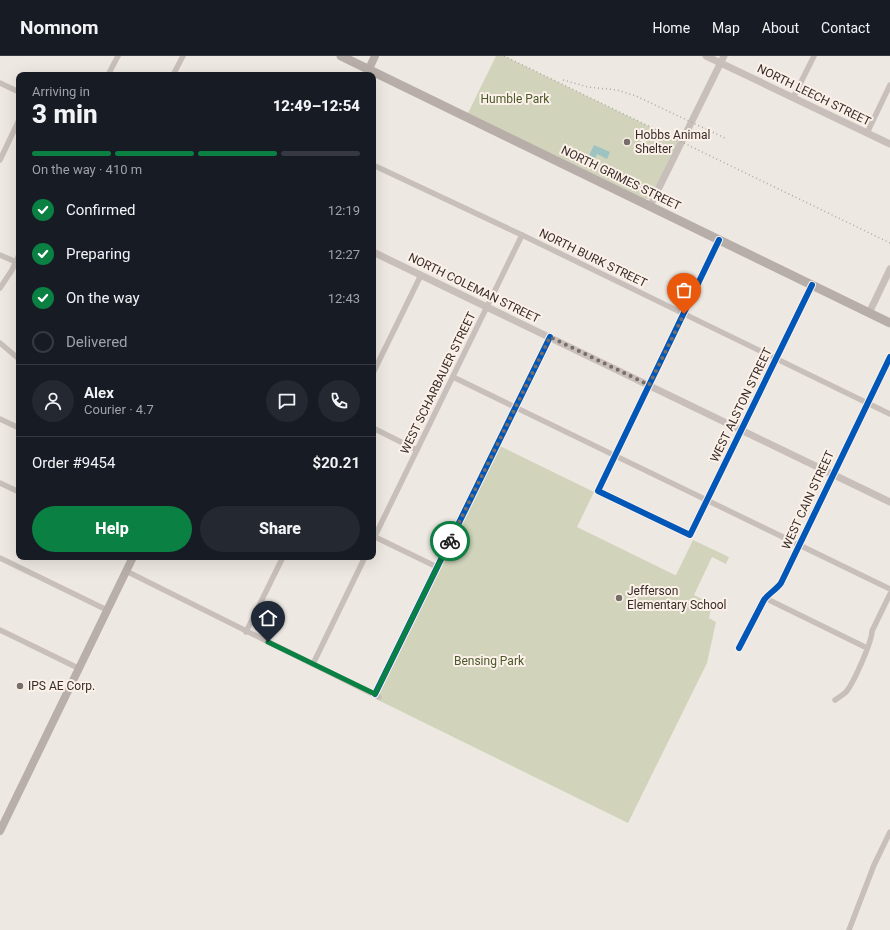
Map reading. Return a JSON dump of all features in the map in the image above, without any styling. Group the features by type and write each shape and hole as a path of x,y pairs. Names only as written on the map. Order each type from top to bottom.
{"main road":[{"name":"NORTH GRIMES STREET","path":"341,56 368,72"},
{"path":"368,72 375,56"},
{"name":"NORTH GRIMES STREET","path":"376,76 650,206 890,323"},
{"path":"0,831 132,560"}],"street":[{"path":"110,72 118,56"},
{"path":"174,72 182,56"},
{"name":"NORTH LEECH STREET","path":"706,56 722,59 793,98 890,144"},
{"path":"793,98 814,56"},
{"path":"650,206 722,59"},
{"path":"0,82 16,90"},
{"path":"867,133 890,85"},
{"path":"0,160 16,126"},
{"name":"NORTH BURK STREET","path":"376,166 522,235 890,414"},
{"name":"WEST SCHARBAUER STREET","path":"376,532 522,235"},
{"path":"615,455 720,240"},
{"name":"NORTH COLEMAN STREET","path":"376,253 890,502"},
{"path":"0,255 16,262 0,288"},
{"path":"869,313 890,269"},
{"path":"376,367 421,275"},
{"name":"WEST ALSTON STREET","path":"615,455 598,491 690,535 812,285"},
{"path":"126,572 377,696 437,567 550,337"},
{"path":"0,343 16,356"},
{"name":"WEST CAIN STREET","path":"740,648 765,598 781,583 890,357"},
{"path":"453,377 890,589"},
{"path":"0,419 16,427"},
{"path":"376,430 417,450"},
{"path":"0,483 16,491"},
{"path":"376,539 437,567"},
{"path":"0,558 107,610"},
{"path":"246,632 282,560"},
{"path":"313,664 364,560"},
{"path":"836,700 846,692 868,648 872,631 890,594"},
{"path":"765,598 868,648"},
{"path":"0,630 78,668"},
{"path":"849,930 874,865 890,832"}],"green space":[{"name":"Humble Park","path":"496,56 504,56 679,141 650,199 645,199 468,113"},
{"name":"Bensing Park","path":"500,446 594,492 577,527 675,575 693,540 729,557 726,564 712,557 694,595 712,604 709,618 716,622 707,663 628,823 376,699"}],"water":[{"path":"594,145 610,152 607,159 597,154 594,161 588,158"}],"railway":[{"path":"504,56 890,243"},
{"path":"563,80 588,87 617,90 636,96 727,139"}],"cycle path":[{"path":"719,240 598,491 690,535 812,285"},
{"path":"375,694 550,337"},
{"path":"739,648 764,600 781,583 890,357"}],"way so far":[{"path":"450,541 550,337 649,385 684,314"}],"place":[{"name":"Hobbs Animal Shelter","path":"627,142"},
{"name":"Jefferson Elementary School","path":"619,598"},
{"name":"IPS AE Corp.","path":"20,686"}],"route":[{"path":"268,642 375,694 450,541"}]}
